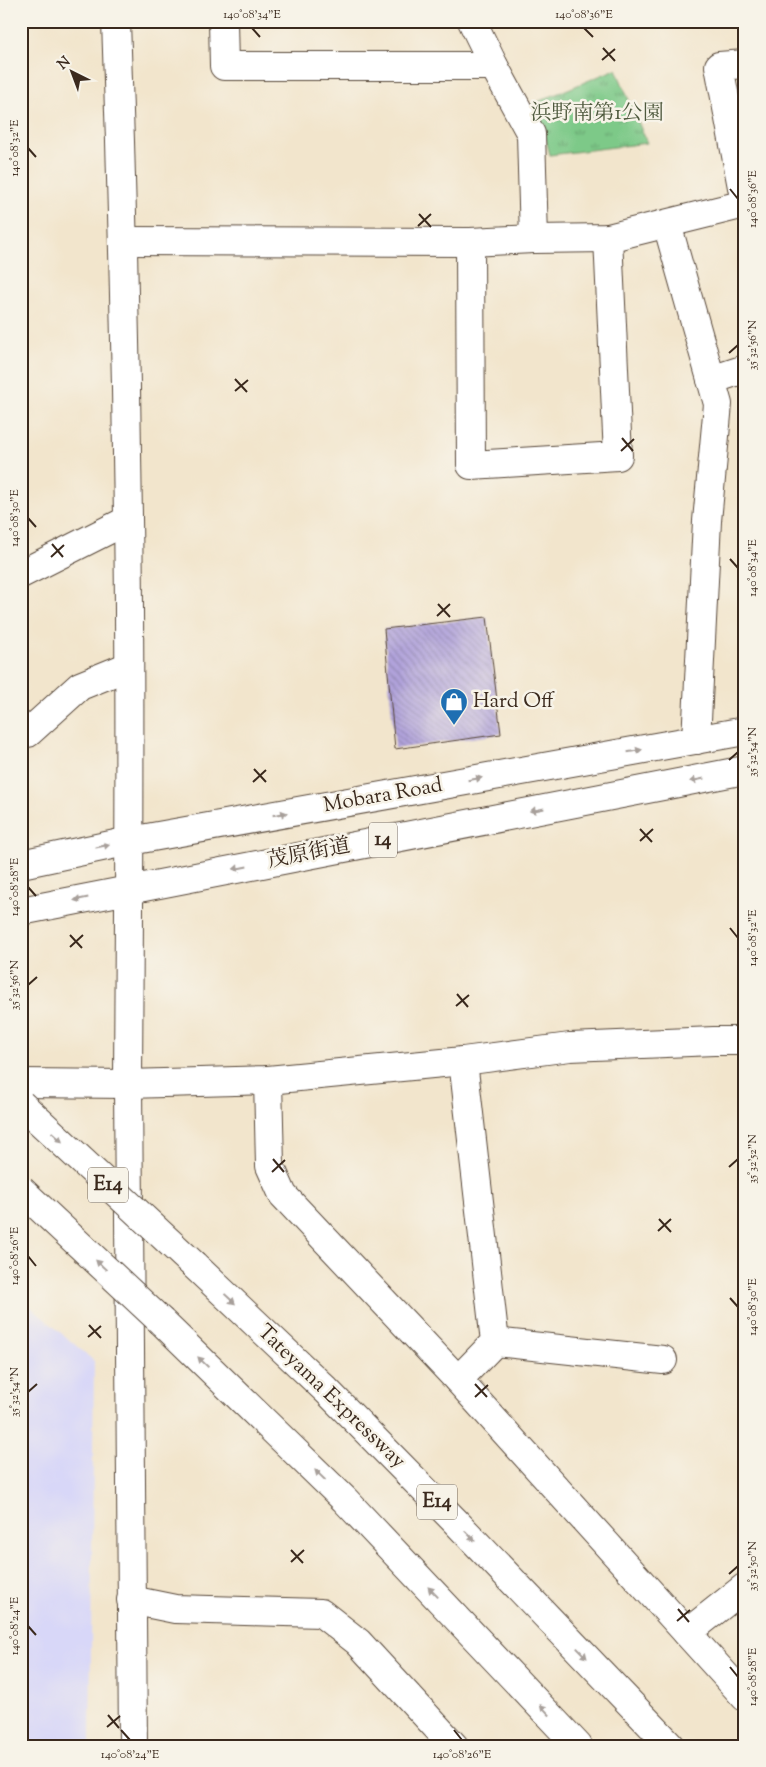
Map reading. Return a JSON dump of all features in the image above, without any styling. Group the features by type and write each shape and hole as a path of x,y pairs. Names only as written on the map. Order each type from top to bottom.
{"main road":[{"path":"116,21 123,241 128,520 130,841 128,1084 132,1746"},
{"path":"223,21 224,66 494,66"},
{"path":"472,21 531,134 534,239"},
{"path":"123,241 470,242 608,238 745,204 719,66 745,64"},
{"path":"667,224 718,404 707,521 696,740"},
{"path":"470,242 471,465 618,456 608,238"},
{"path":"711,380 745,369"},
{"path":"21,574 128,520"},
{"path":"21,734 28,733 80,686 129,666"},
{"name":"Mobara Road","path":"21,864 130,841 745,730"},
{"name":"茂原街道","path":"21,911 745,770"},
{"path":"21,1083 128,1084 268,1080 463,1061 570,1047 745,1041"},
{"path":"463,1061 495,1342"},
{"path":"268,1080 270,1166 283,1195 458,1380 745,1697"},
{"name":"Tateyama Expressway","path":"21,1104 326,1390 671,1746"},
{"path":"21,1190 162,1322 345,1500 578,1746"},
{"path":"495,1342 663,1360"},
{"path":"458,1380 495,1342"},
{"path":"688,1633 745,1587"},
{"path":"131,1600 175,1609 321,1613 358,1642 454,1746"}],"shaded area":[{"path":"21,1299 94,1361 90,1746 21,1746"}],"green space":[{"name":"浜野南第1公園","path":"616,69 647,143 550,155 543,128 530,105"}],"building":[{"path":"487,617 501,734 395,749 384,629"}],"place":[{"name":"Hard Off","path":"454,726"}]}
